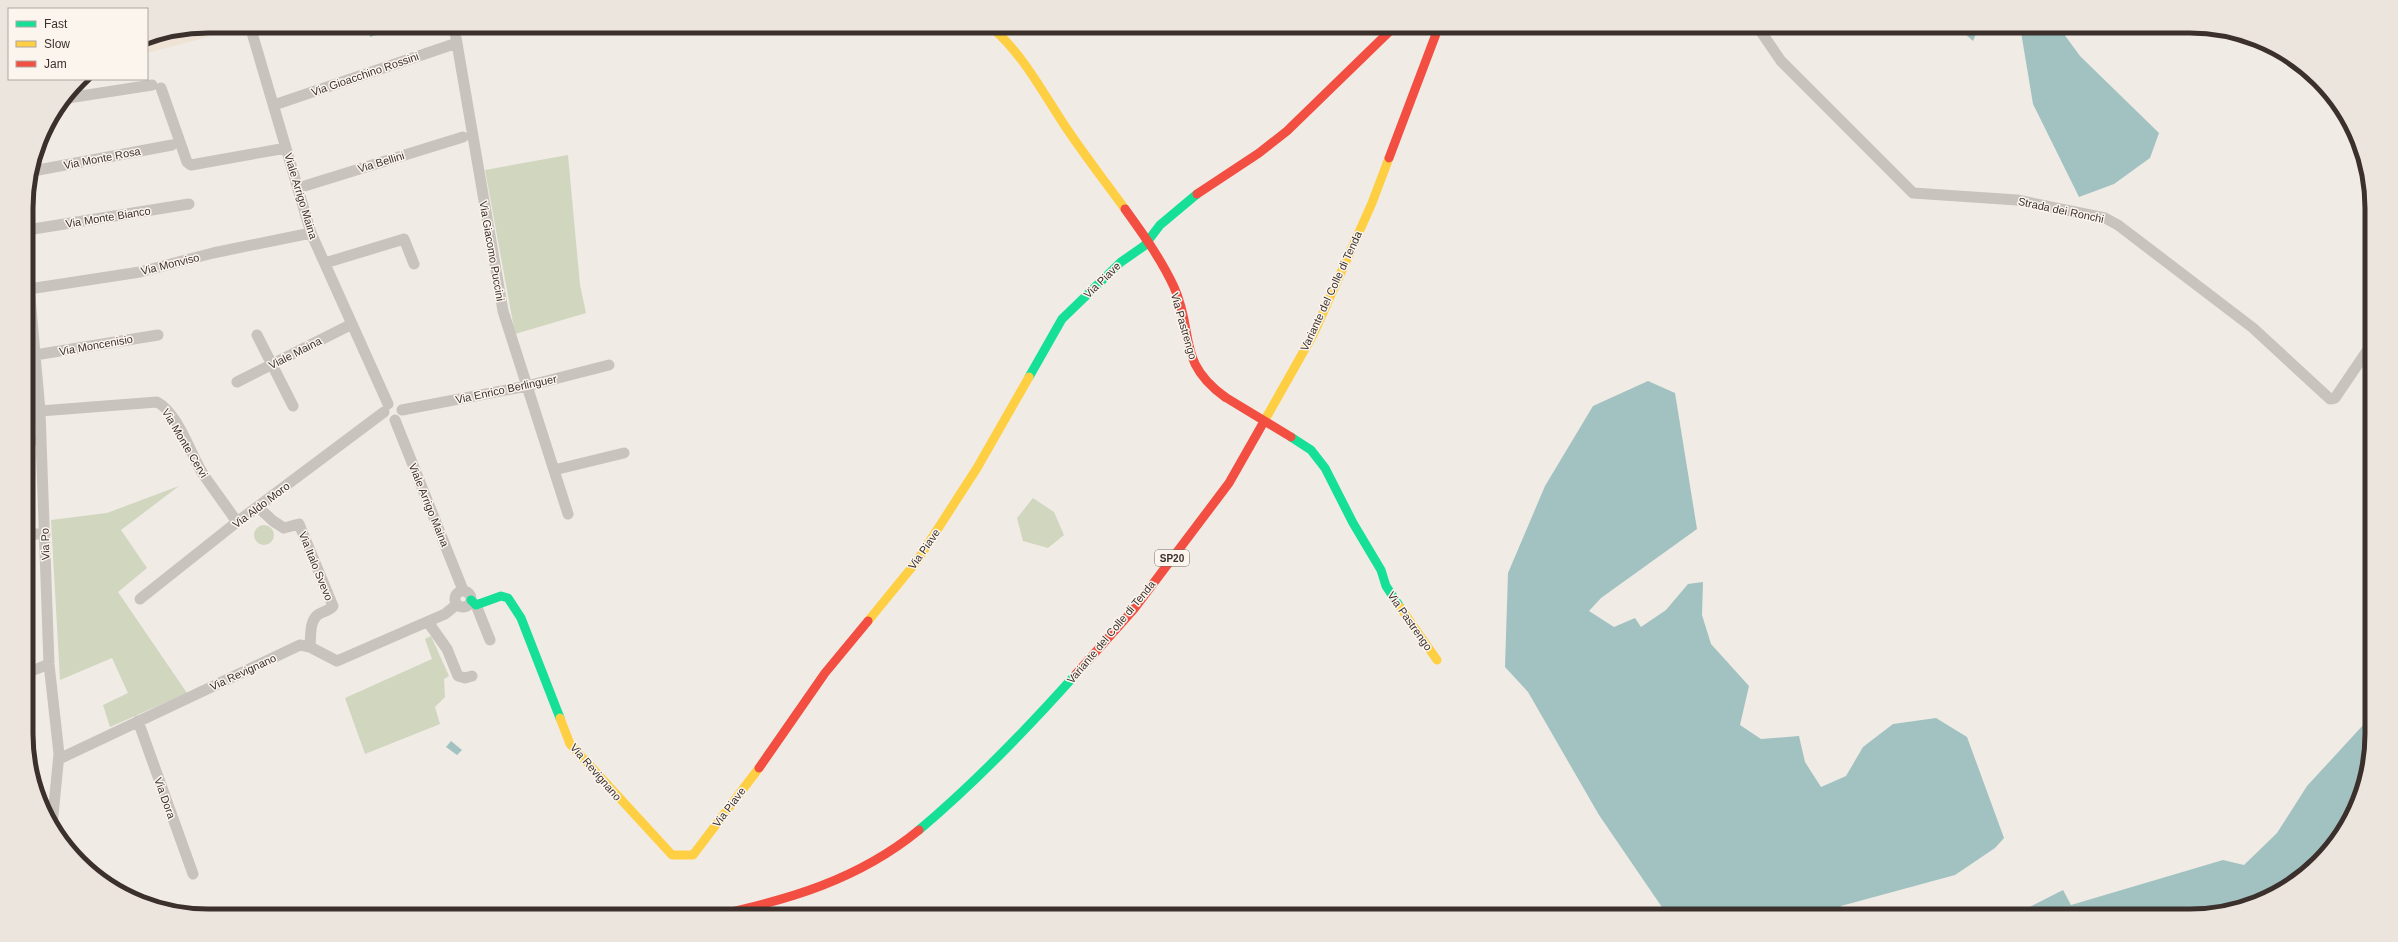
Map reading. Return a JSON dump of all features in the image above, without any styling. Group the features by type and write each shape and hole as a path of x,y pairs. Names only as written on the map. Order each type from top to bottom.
{"street":[{"name":"Viale Arrigo Maina","path":"252,33 311,233 352,324 386,408"},
{"name":"Via Giacomo Puccini","path":"455,33 503,311 568,514"},
{"name":"Via Pastrengo","path":"997,33 1009,44 1027,68 1070,134 1146,241 1174,290 1191,356 1203,380 1225,397 1311,450 1325,468 1353,523 1381,570 1386,586 1437,660"},
{"name":"Via Piave","path":"693,855 777,743 825,673 917,561 977,468 1062,319 1116,266 1144,246 1146,241 1160,225 1192,198 1259,153 1287,131 1388,33"},
{"name":"Variante del Colle di Tenda","path":"747,909 771,904 812,890 864,867 910,837 956,799 1019,738 1134,609 1229,483 1314,333 1372,203 1436,33"},
{"name":"Strada dei Ronchi","path":"1762,33 1781,61 1913,193 2017,200 2105,218 2118,225 2253,328 2330,399 2335,398 2365,354"},
{"name":"Via Gioacchino Rossini","path":"274,105 457,43"},
{"path":"73,97 116,87 157,86 187,162 191,165 286,148"},
{"name":"Via Bellini","path":"298,188 463,137"},
{"name":"Via Monte Rosa","path":"37,170 172,145"},
{"name":"Via Monte Bianco","path":"33,229 189,204"},
{"name":"Via Monviso","path":"33,288 140,272 213,253 311,233"},
{"path":"325,263 404,239 414,264"},
{"name":"Viale Maina","path":"237,382 352,324"},
{"name":"Via Po","path":"33,334 40,411 49,664 59,759 53,815"},
{"name":"Via Moncenisio","path":"35,356 158,335"},
{"path":"257,335 292,406"},
{"name":"Via Enrico Berlinguer","path":"402,410 527,386 609,365"},
{"name":"Via Monte Cervi","path":"40,411 157,402 162,404 173,419 203,473 237,522"},
{"path":"397,403 402,410 400,418 395,420 386,418 386,408 397,403"},
{"name":"Via Aldo Moro","path":"140,599 237,522 386,408"},
{"name":"Viale Arrigo Maina","path":"395,420 463,590"},
{"path":"33,440 41,440"},
{"path":"554,470 624,453"},
{"name":"Via Italo Svevo","path":"258,507 273,522 284,528 300,524 333,606 318,614 311,626 310,647"},
{"path":"33,534 45,534"},
{"path":"463,590 469,593 474,602 490,640"},
{"name":"Via Revignano","path":"463,590 457,593 454,599 456,605 462,608 474,602 501,596 508,598 521,618 570,744 672,855 693,855"},
{"name":"Via Revignano","path":"59,759 300,645 310,647 337,662 445,614 456,605"},
{"path":"428,622 447,649 458,676 465,678 472,676"},
{"path":"33,670 49,664"},
{"name":"Via Dora","path":"138,721 193,874"}],"green space":[{"path":"568,155 580,285 586,313 515,334 485,170"},
{"path":"179,486 121,530 147,568 118,592 187,693 110,727 103,705 128,693 112,658 60,680 51,520 107,513"},
{"path":"1033,498 1054,512 1064,535 1048,548 1023,541 1017,518"},
{"path":"264,525 271,528 274,535 271,542 264,545 257,542 254,535 257,528"},
{"path":"431,636 449,676 444,679 445,697 435,707 440,724 365,754 345,698 432,659 425,639"}],"shaded area":[{"path":"197,33 223,33 148,53 148,43 174,36"}],"water":[{"path":"369,33 382,33 370,37"},
{"path":"1964,33 1976,33 1973,41"},
{"path":"2021,33 2063,33 2080,56 2159,133 2150,158 2114,184 2079,197 2033,104"},
{"path":"1648,381 1675,393 1697,529 1601,598 1589,611 1614,627 1635,618 1641,627 1666,610 1688,584 1703,582 1702,615 1711,644 1749,686 1740,725 1761,739 1799,736 1805,762 1821,787 1846,776 1863,747 1893,724 1936,718 1967,737 2004,838 1995,848 1955,875 1841,906 1840,909 1663,909 1599,815 1528,692 1505,667 1508,573 1545,486 1593,406"},
{"path":"2365,723 2365,745 2362,768 2352,801 2342,821 2314,858 2277,886 2246,900 2213,908 2026,909 2063,890 2071,905 2223,860 2244,865 2277,833 2307,786"},
{"path":"451,741 462,750 457,755 446,747"}],"traffic: fast":[{"path":"1029,377 1062,319 1121,262 1144,246 1160,225 1197,194"},
{"path":"1291,437 1311,450 1325,468 1353,523 1381,570 1386,586 1400,607"},
{"path":"471,600 476,605 501,596 508,598 521,618 560,718"},
{"path":"919,830 961,793 1000,755 1076,674"}],"traffic: slow":[{"path":"998,33 1021,59 1070,134 1125,209"},
{"path":"1262,425 1314,333 1372,203 1389,158"},
{"path":"868,621 917,561 977,468 1029,377"},
{"path":"1400,607 1437,660"},
{"path":"560,718 570,744 672,855 693,855 759,768"}],"traffic: jam":[{"path":"1197,194 1259,153 1287,131 1388,33"},
{"path":"1389,158 1436,33"},
{"path":"1125,209 1158,257 1174,287 1180,303 1189,346 1199,372 1225,397"},
{"path":"1225,397 1291,437"},
{"path":"1076,674 1134,609 1229,483 1262,425"},
{"path":"759,768 825,673 868,621"},
{"path":"745,909 795,895 847,875 872,862 919,830"}]}
